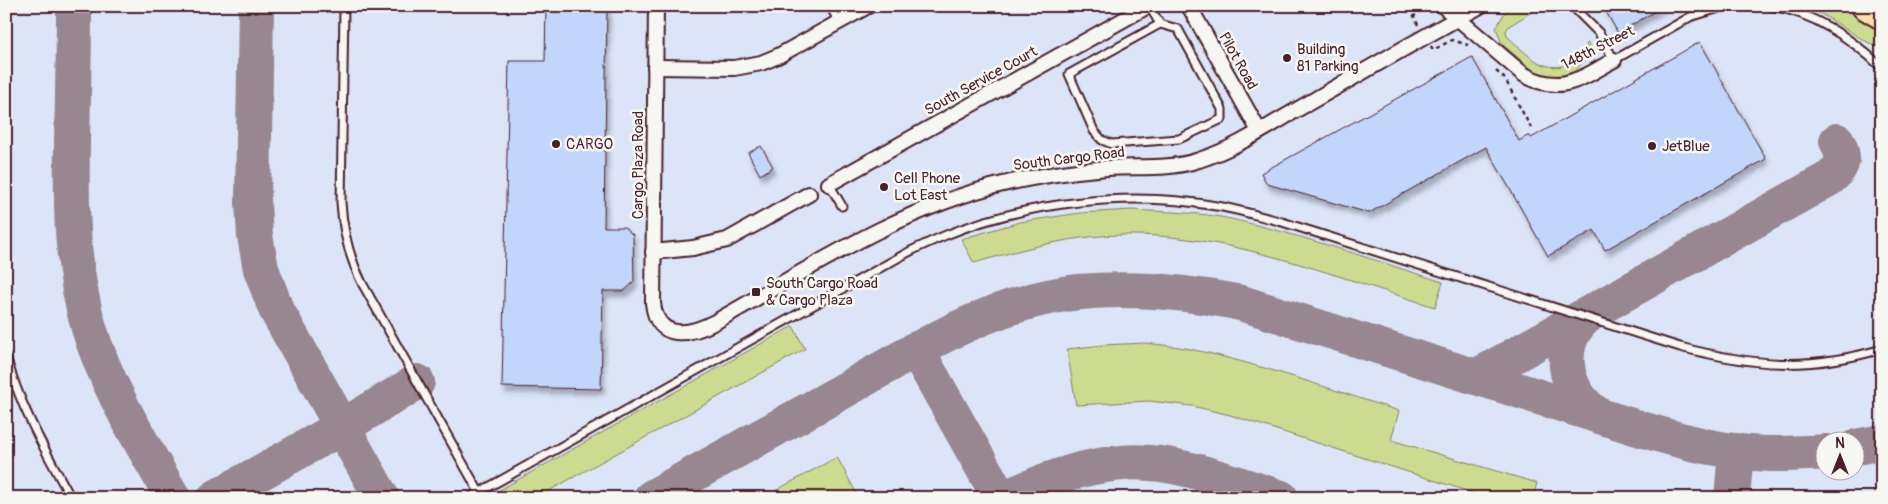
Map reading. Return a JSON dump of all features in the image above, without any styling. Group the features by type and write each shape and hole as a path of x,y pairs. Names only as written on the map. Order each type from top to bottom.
{"highway":[{"path":"1866,6 1882,16"}],"street":[{"name":"Cargo Plaza Road","path":"656,6 653,303 659,323"},
{"path":"655,67 734,68 761,63 778,56 868,6"},
{"name":"South Service Court","path":"829,184 1148,6"},
{"name":"Pilot Road","path":"1189,6 1259,131"},
{"name":"148th Street","path":"1443,6 1523,74 1539,82 1554,85 1569,83 1614,60"},
{"name":"South Cargo Road","path":"659,323 676,333 699,330 883,228 920,211 961,196 1008,183 1063,172 1176,165 1198,161 1218,153 1259,131 1480,6"},
{"path":"653,252 693,248 726,240 809,194"}],"lane":[{"path":"344,6 341,203 342,221 348,251 362,283 479,492"},
{"path":"830,6 839,22"},
{"path":"1148,6 1160,24 1178,29 1222,109 1222,119 1179,139 1112,144 1102,140 1094,131 1069,74 1160,24"},
{"path":"1576,6 1577,11 1599,33 1614,60"},
{"name":"148th Street","path":"1614,60 1690,17 1726,6"},
{"path":"1770,6 1798,13 1826,26 1853,43 1882,68"},
{"path":"829,184 842,206"},
{"path":"469,498 905,254 947,234 1022,212 1100,201 1155,199 1216,206 1279,221 1680,348 1719,357 1752,362 1800,364 1842,360 1882,349"},
{"path":"6,356 12,378 37,435 71,498"}],"path":[{"path":"1428,6 1414,16 1424,36 1434,50 1452,40 1471,46"},
{"path":"1491,66 1505,79 1532,130"}],"shaded area":[{"path":"6,6 1882,6 1882,498 6,498"}],"green space":[{"path":"1515,6 1542,6 1509,26 1506,31 1507,36 1534,60 1552,67 1562,66 1586,55 1587,43 1590,45 1588,57 1575,71 1558,77 1535,72 1502,44 1496,28 1505,12"},
{"path":"1802,6 1850,6 1882,25 1882,49 1823,15"},
{"path":"1132,210 1194,214 1258,225 1443,282 1435,307 1261,253 1172,237 1127,235 1081,238 1040,245 974,263 961,239 1020,222 1080,213"},
{"path":"793,326 805,349 536,498 487,497"},
{"path":"1145,343 1185,348 1217,355 1295,377 1399,411 1391,440 1537,483 1533,498 1489,498 1230,415 1192,406 1149,401 1076,405 1067,349"},
{"path":"837,457 859,498 762,498"}],"building":[{"name":"CARGO","path":"546,6 607,6 604,227 624,227 633,235 634,282 624,291 603,291 601,389 502,387 509,61 545,61"},
{"path":"1603,6 1664,6 1618,33"},
{"path":"1700,42 1766,159 1605,250 1594,230 1548,256 1486,147 1369,213 1267,184 1261,173 1472,57 1519,141 1529,135 1531,138"},
{"path":"761,146 773,167 760,175 748,153"}],"taxiway":[{"path":"74,6 72,213 75,259 83,305 89,328 115,394 173,498"},
{"path":"256,6 253,203 255,236 261,269 276,309 382,498"},
{"path":"1476,377 1830,178 1842,161 1837,141"},
{"path":"651,498 956,329 1016,305 1047,297 1079,292 1120,290 1201,296 1241,303 1641,429 1705,446 1754,453 1816,452"},
{"path":"1591,313 1579,324 1571,337 1567,352 1567,366 1570,381 1577,394 1587,406 1600,416"},
{"path":"916,349 1000,498"},
{"path":"215,498 342,427 417,382"},
{"path":"1866,445 1882,442"},
{"path":"1732,498 1736,451"},
{"path":"1005,498 1048,480 1091,467 1141,462 1161,464 1202,473 1281,498"}],"place":[{"name":"Building 81 Parking","path":"1287,58"},
{"name":"CARGO","path":"556,144"},
{"name":"JetBlue","path":"1652,146"},
{"name":"Cell Phone Lot East","path":"884,187"},
{"name":"South Cargo Road & Cargo Plaza","path":"756,292"}]}
